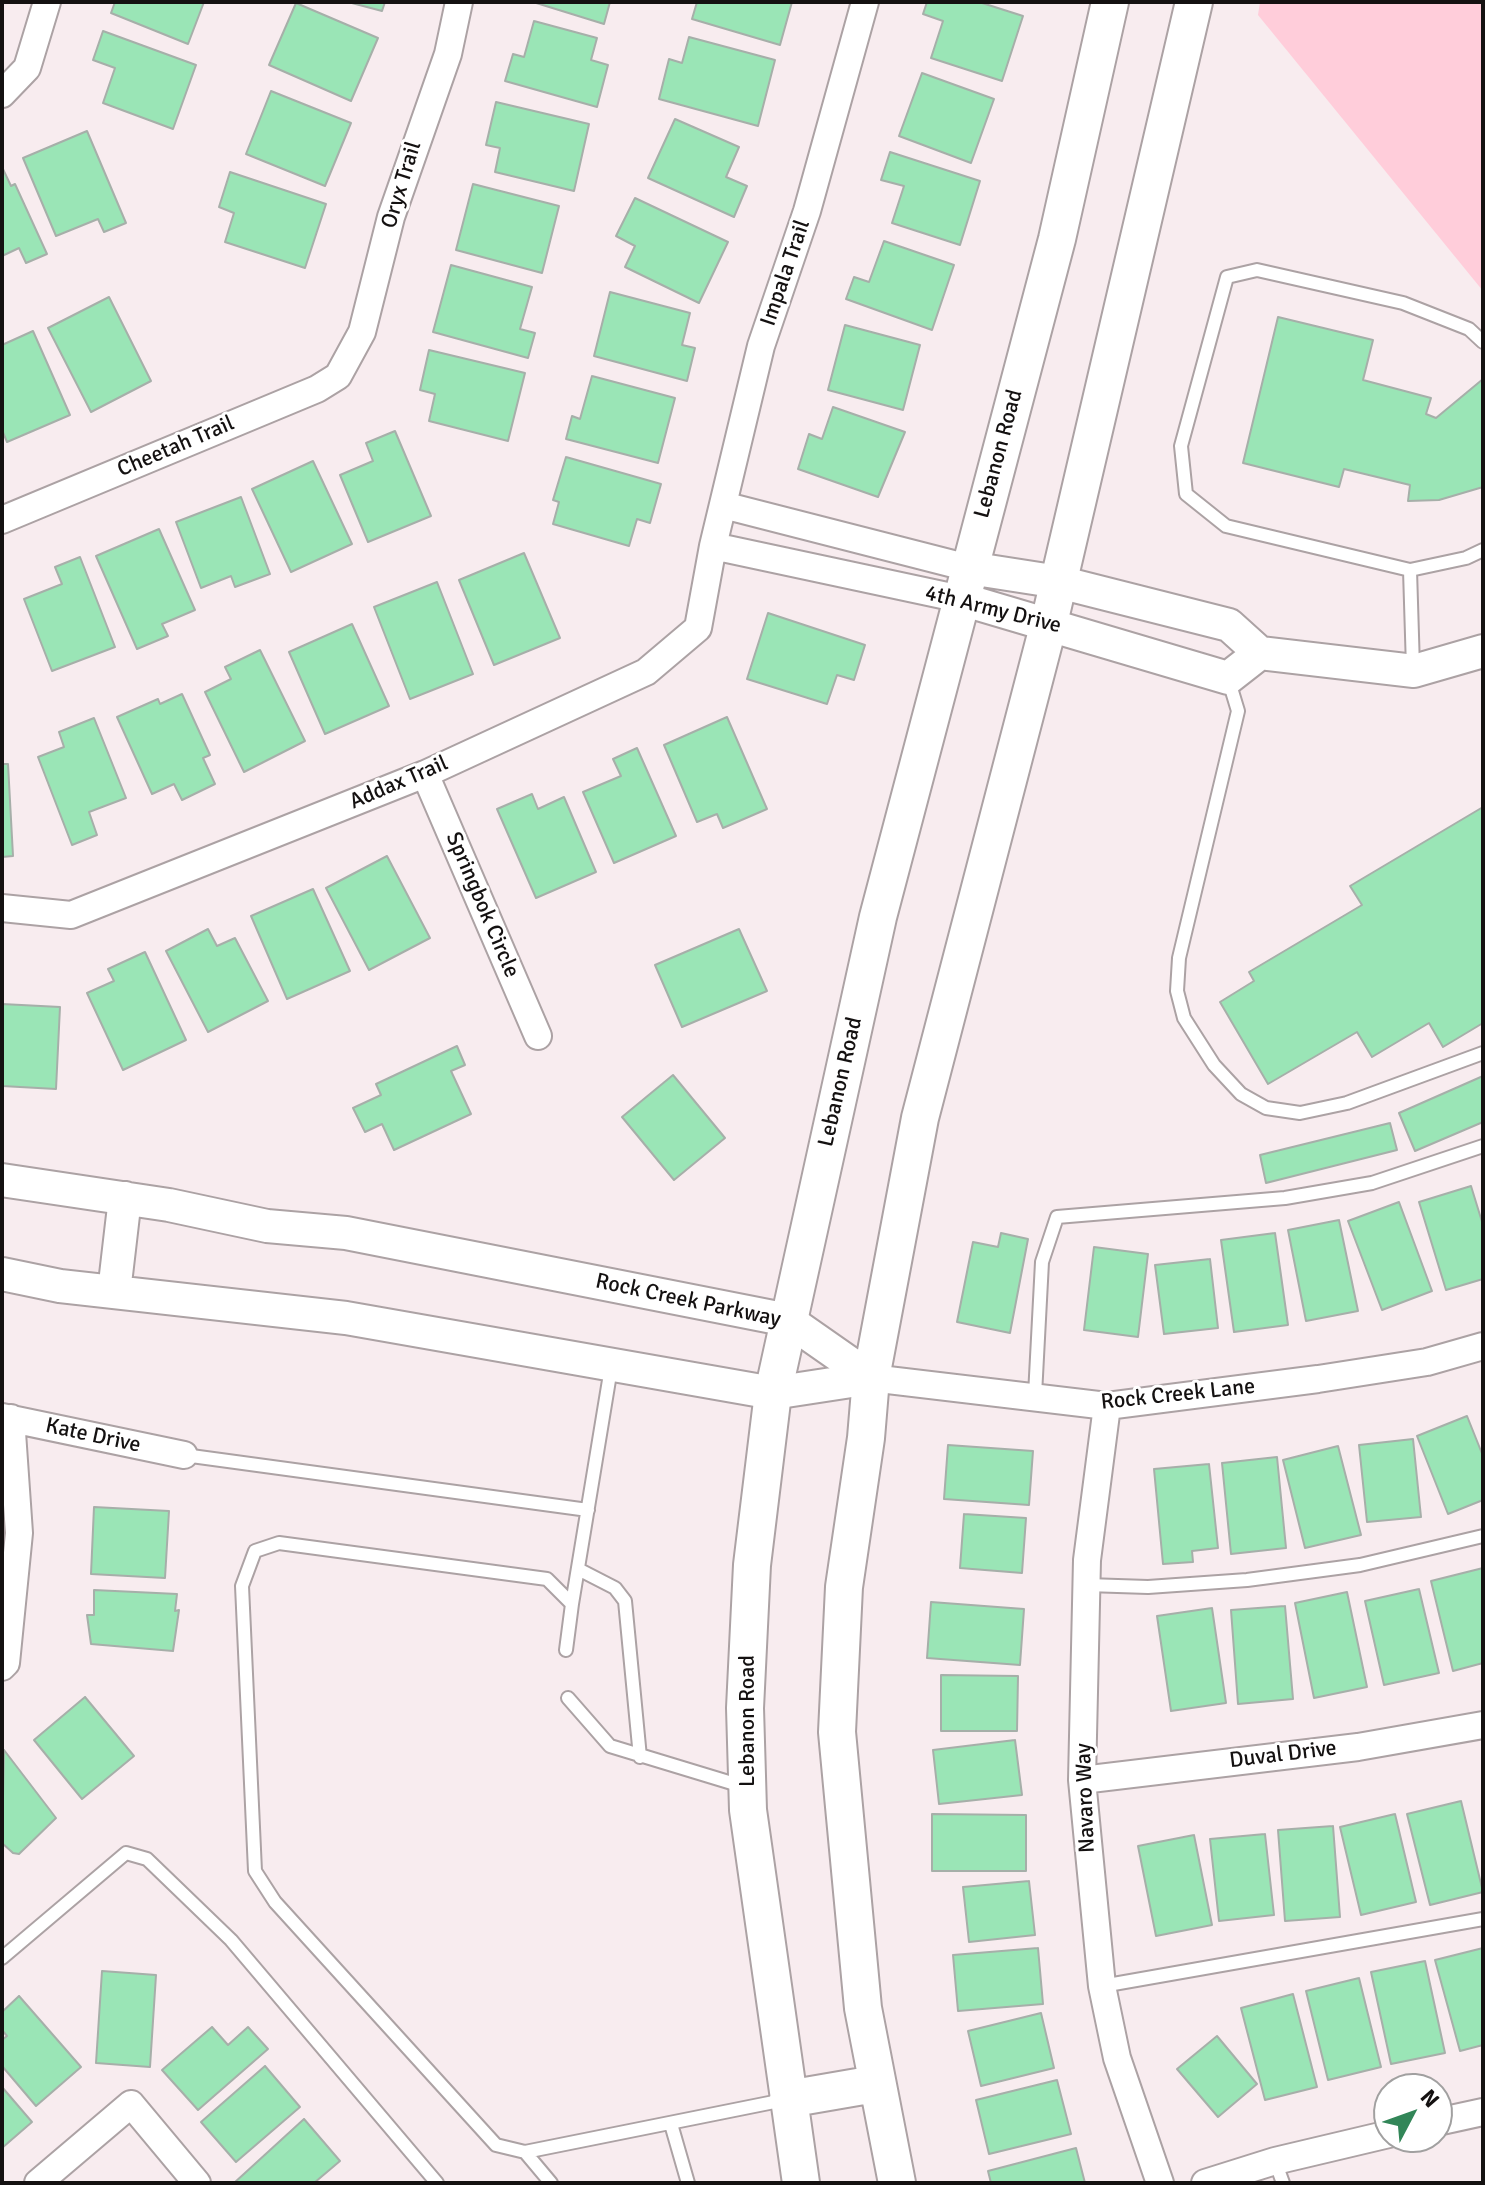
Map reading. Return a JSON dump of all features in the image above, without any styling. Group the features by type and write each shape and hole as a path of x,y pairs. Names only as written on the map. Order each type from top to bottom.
{"main road":[{"name":"Lebanon Road","path":"801,2183 747,1788 745,1708 752,1565 773,1393 878,917 1057,239 1110,2"},
{"path":"897,2183 875,2084 851,1903 837,1732 844,1587 866,1438 871,1378 920,1118 1049,623 1194,2"},
{"path":"788,2099 875,2084"}],"street":[{"path":"7,90 27,68 47,2"},
{"name":"Oryx Trail","path":"345,367 362,332 391,217 448,54 459,2"},
{"name":"Impala Trail","path":"713,546 761,346 807,211 865,2"},
{"name":"Cheetah Trail","path":"2,520 317,389 345,367"},
{"name":"4th Army Drive","path":"723,505 965,584 1049,623 1228,678"},
{"name":"4th Army Drive","path":"713,546 965,584 1059,582 1229,625 1260,653"},
{"name":"Addax Trail","path":"2,908 71,915 425,774 646,672 698,628 713,546"},
{"path":"1228,678 1260,653 1414,671 1483,651"},
{"name":"Springbok Circle","path":"425,774 538,1036"},
{"name":"Rock Creek Parkway","path":"2,1180 125,1198 267,1226 346,1233 788,1320 871,1378"},
{"path":"114,1292 125,1198"},
{"path":"2,1274 60,1286 346,1318 773,1393 871,1378"},
{"name":"Rock Creek Lane","path":"871,1378 1035,1395 1107,1406 1334,1377 1427,1362 1483,1346"},
{"name":"Navaro Way","path":"1107,1406 1087,1585 1082,1780 1102,1986 1117,2058 1160,2183"},
{"path":"2,1667 6,1663 19,1533 6,1417"},
{"name":"Kate Drive","path":"6,1417 184,1455"},
{"name":"Duval Drive","path":"1082,1780 1358,1747 1483,1725"},
{"path":"38,2183 131,2104 197,2183"},
{"path":"1453,2119 1483,2112"},
{"path":"1205,2183 1279,2172 1373,2140"}],"lane":[{"path":"1483,342 1469,329 1403,303 1257,270 1227,277 1181,446 1186,494 1226,526 1410,570 1466,558 1483,550"},
{"path":"1410,570 1414,671"},
{"path":"1228,678 1238,711 1179,958 1177,991 1184,1018 1214,1065 1241,1094 1266,1108 1300,1113 1347,1103 1483,1053"},
{"path":"1035,1395 1042,1262 1057,1217 1285,1198 1372,1183 1483,1146"},
{"path":"566,1650 612,1364"},
{"path":"184,1455 588,1510"},
{"path":"1087,1585 1148,1587 1247,1580 1360,1565 1483,1536"},
{"path":"572,1604 547,1579 279,1543 255,1551 242,1586 255,1871 275,1902 496,2145 525,2152 788,2099"},
{"path":"578,1569 615,1588 625,1601 640,1757"},
{"path":"568,1698 610,1746 747,1788"},
{"path":"2,1958 126,1853 147,1859 231,1940 437,2183"},
{"path":"1102,1986 1483,1919"},
{"path":"671,2124 688,2183"},
{"path":"525,2152 551,2183"}],"shaded area":[{"path":"1260,2 1483,2 1483,291 1258,15"}],"building":[{"path":"115,2 204,2 188,44 111,13"},
{"path":"348,2 385,2 382,11"},
{"path":"533,2 610,2 604,24"},
{"path":"697,2 792,2 780,45 692,19"},
{"path":"927,2 979,2 1023,16 1002,81 931,58 943,21 923,14"},
{"path":"296,3 378,38 351,101 269,65"},
{"path":"534,21 597,38 591,60 608,65 597,107 505,81 513,54 524,57"},
{"path":"103,31 196,65 173,129 103,103 115,68 93,60"},
{"path":"689,37 775,60 758,126 659,99 669,59 682,63"},
{"path":"922,73 994,99 971,163 899,136"},
{"path":"271,91 351,123 325,186 246,154"},
{"path":"496,102 589,124 574,191 495,172 500,148 486,145"},
{"path":"675,119 739,147 726,177 747,186 734,217 648,178"},
{"path":"87,131 126,223 104,232 98,219 56,236 23,158"},
{"path":"890,152 980,181 960,245 892,223 904,186 881,180"},
{"path":"2,167 11,186 15,184 47,254 26,263 19,248 2,256"},
{"path":"230,172 326,204 305,268 225,242 234,213 219,207"},
{"path":"473,184 559,206 542,273 456,250"},
{"path":"635,198 728,242 699,303 625,267 635,246 616,236"},
{"path":"884,241 954,265 932,330 846,299 854,277 869,282"},
{"path":"451,265 532,287 520,329 535,333 528,358 433,332"},
{"path":"610,292 690,313 682,345 695,348 687,381 594,356"},
{"path":"109,297 151,381 91,412 48,328"},
{"path":"1278,317 1373,340 1363,380 1431,398 1426,414 1436,418 1483,379 1483,487 1439,500 1408,501 1410,485 1344,469 1339,487 1243,463"},
{"path":"845,325 920,345 903,410 828,390"},
{"path":"33,331 70,415 7,442 2,430 2,345"},
{"path":"429,350 525,373 508,441 429,421 435,394 420,390"},
{"path":"592,376 675,398 658,463 566,439 572,416 580,419"},
{"path":"833,407 905,432 878,497 798,469 809,434 822,439"},
{"path":"395,431 431,516 368,542 340,475 373,461 366,443"},
{"path":"566,457 661,484 650,523 637,519 629,546 553,524 559,502 553,500"},
{"path":"313,461 352,544 291,572 252,489"},
{"path":"241,497 270,574 235,587 231,576 201,588 176,522"},
{"path":"159,529 195,610 162,624 168,636 137,649 96,556"},
{"path":"524,553 560,638 494,665 459,580"},
{"path":"80,557 115,647 52,671 24,599 62,584 55,567"},
{"path":"437,582 473,674 410,699 374,607"},
{"path":"768,613 865,645 854,680 837,675 827,704 747,679"},
{"path":"352,624 389,706 325,734 289,652"},
{"path":"260,650 305,741 244,772 205,692 231,679 225,667"},
{"path":"182,694 210,755 203,758 215,784 182,800 174,784 152,794 117,717 158,699 160,704"},
{"path":"727,717 767,809 723,828 717,814 697,822 664,745"},
{"path":"94,718 126,798 89,812 97,835 72,845 38,757 64,747 59,732"},
{"path":"637,748 676,836 614,863 583,792 621,776 613,759"},
{"path":"2,764 8,764 13,856 2,857"},
{"path":"532,794 538,809 564,797 596,872 536,898 497,809"},
{"path":"1483,807 1483,1023 1443,1047 1429,1023 1372,1057 1357,1032 1268,1084 1220,1002 1254,981 1249,972 1362,905 1350,886"},
{"path":"387,856 430,938 369,970 326,888"},
{"path":"313,889 350,971 287,999 251,916"},
{"path":"208,929 217,946 235,938 268,1001 208,1032 166,951"},
{"path":"739,929 767,991 682,1027 655,965"},
{"path":"145,952 186,1040 123,1070 87,993 114,981 108,969"},
{"path":"2,1004 60,1007 56,1089 2,1086"},
{"path":"457,1046 465,1065 451,1071 471,1114 394,1150 382,1124 365,1132 353,1108 381,1095 376,1084"},
{"path":"673,1075 725,1138 674,1180 622,1117"},
{"path":"1483,1076 1483,1122 1415,1151 1399,1113"},
{"path":"1390,1123 1397,1150 1266,1183 1260,1155"},
{"path":"1471,1186 1483,1225 1483,1279 1446,1290 1419,1202"},
{"path":"1399,1202 1432,1291 1382,1310 1348,1221"},
{"path":"1339,1220 1358,1311 1306,1321 1288,1230"},
{"path":"1001,1233 1028,1239 1010,1333 957,1322 973,1242 998,1247"},
{"path":"1275,1233 1288,1325 1234,1332 1221,1240"},
{"path":"1094,1247 1148,1254 1138,1337 1084,1330"},
{"path":"1210,1259 1218,1328 1164,1334 1155,1265"},
{"path":"1467,1416 1483,1456 1483,1500 1448,1514 1417,1436"},
{"path":"1413,1439 1421,1517 1367,1522 1359,1445"},
{"path":"948,1445 1033,1451 1029,1505 944,1499"},
{"path":"1338,1446 1361,1535 1305,1548 1283,1460"},
{"path":"1277,1457 1286,1548 1231,1554 1222,1463"},
{"path":"1209,1464 1218,1548 1192,1551 1193,1562 1163,1564 1154,1469"},
{"path":"94,1507 169,1511 165,1578 91,1574"},
{"path":"964,1514 1026,1518 1022,1573 960,1568"},
{"path":"1483,1568 1483,1663 1453,1671 1431,1581"},
{"path":"1419,1589 1439,1673 1384,1685 1365,1601"},
{"path":"94,1590 177,1594 175,1611 179,1610 173,1651 91,1644 87,1615 94,1615"},
{"path":"1347,1592 1367,1687 1314,1698 1295,1603"},
{"path":"931,1602 1024,1609 1020,1665 927,1658"},
{"path":"1285,1606 1293,1699 1238,1704 1231,1610"},
{"path":"1212,1608 1226,1703 1171,1711 1157,1616"},
{"path":"941,1675 1018,1676 1017,1731 941,1731"},
{"path":"85,1697 134,1756 82,1799 34,1740"},
{"path":"1015,1740 1022,1795 939,1804 933,1750"},
{"path":"4,1750 56,1818 19,1854 13,1853 2,1843"},
{"path":"1461,1801 1483,1892 1430,1905 1407,1814"},
{"path":"932,1814 1026,1815 1026,1871 932,1871"},
{"path":"1395,1814 1416,1902 1361,1915 1340,1827"},
{"path":"1333,1826 1340,1917 1285,1921 1278,1830"},
{"path":"1265,1834 1274,1915 1219,1921 1210,1839"},
{"path":"1194,1835 1212,1925 1156,1936 1138,1846"},
{"path":"1029,1881 1035,1935 969,1942 963,1887"},
{"path":"1038,1948 1043,2004 958,2011 953,1955"},
{"path":"1483,1948 1483,2045 1460,2051 1435,1960"},
{"path":"1425,1961 1445,2053 1391,2064 1371,1972"},
{"path":"102,1971 156,1975 150,2067 96,2063"},
{"path":"1359,1978 1381,2067 1328,2080 1306,1991"},
{"path":"1293,1994 1317,2087 1265,2100 1241,2008"},
{"path":"19,1996 81,2067 36,2106 2,2066 2,2040 7,2036 2,2030 2,2012"},
{"path":"1041,2013 1054,2068 981,2086 968,2031"},
{"path":"212,2027 228,2045 248,2027 268,2049 198,2110 162,2070"},
{"path":"1217,2036 1257,2084 1218,2117 1177,2069"},
{"path":"265,2066 300,2107 236,2162 201,2122"},
{"path":"1057,2080 1071,2134 989,2154 976,2100"},
{"path":"2,2087 32,2122 2,2148"},
{"path":"304,2119 340,2161 314,2183 234,2183"},
{"path":"1076,2148 1085,2183 991,2183 988,2171"}]}
